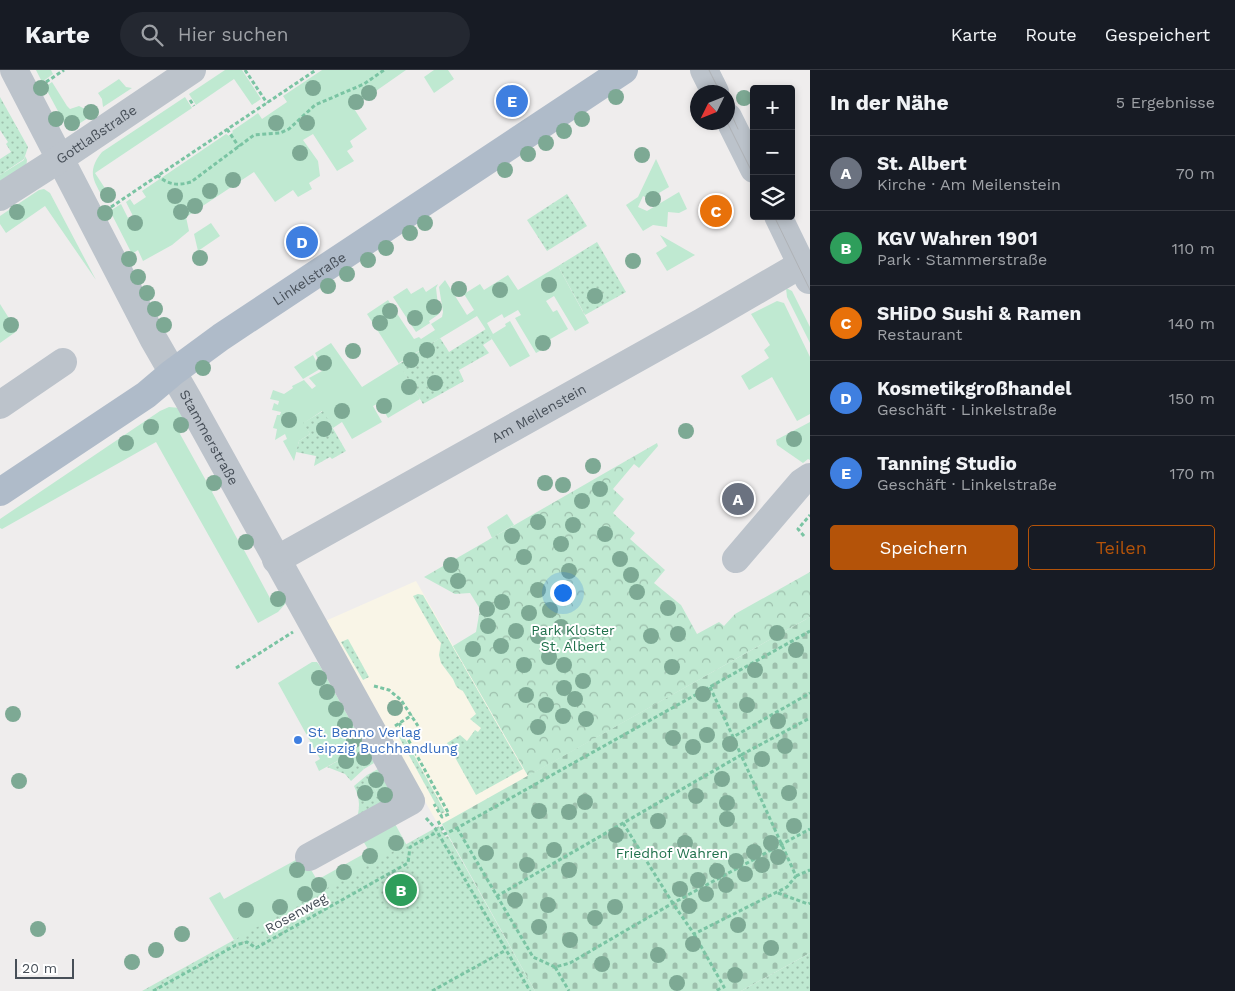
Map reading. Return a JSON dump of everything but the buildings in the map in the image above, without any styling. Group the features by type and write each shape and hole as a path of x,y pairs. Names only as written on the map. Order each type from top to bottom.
{"main road":[{"name":"Linkelstraße","path":"0,492 146,394 221,337 624,70"}],"street":[{"name":"Gottlaßstraße","path":"0,197 192,70"},
{"path":"704,70 712,85"},
{"name":"Stammerstraße","path":"18,76 172,373 411,801 309,857"},
{"path":"734,130 750,161"},
{"path":"780,220 806,273"},
{"name":"Am Meilenstein","path":"276,560 702,322 806,273"},
{"path":"0,406 64,362"},
{"path":"736,559 801,483 810,477"}],"path":[{"path":"18,76 64,70"},
{"path":"245,70 267,103"},
{"path":"106,210 316,70"},
{"path":"157,176 170,184 181,185 191,182 254,135 280,133 289,129 315,105 364,84 384,70"},
{"path":"191,102 194,106"},
{"path":"227,129 239,146"},
{"path":"804,536 798,529 810,515"},
{"path":"236,668 311,621"},
{"path":"438,822 445,834 457,828 810,631"},
{"path":"369,684 390,690 401,700 418,726"},
{"path":"710,687 796,876"},
{"path":"733,737 810,693"},
{"path":"392,727 412,715"},
{"path":"497,896 741,755 810,718"},
{"path":"623,823 694,934 724,986 715,991"},
{"path":"457,828 533,957 555,967 570,991"},
{"path":"555,967 570,963 673,903 810,829"},
{"name":"Rosenweg","path":"153,991 236,945 246,942 256,948 408,863 410,847 437,832 506,950"},
{"path":"694,934 787,887 796,876 810,870"},
{"path":"777,892 808,904 810,903"},
{"path":"432,991 506,950 530,991"}],"shaded area":[{"path":"416,581 528,776 439,826 323,622"}],"green space":[{"path":"36,70 51,70 53,74 42,82"},
{"path":"225,70 242,70 261,99 252,105 234,79 196,105 189,94"},
{"path":"322,70 406,70 353,107 367,129 350,141 353,147 347,151 354,161 337,171 313,134 303,140 318,161 320,176 309,183 312,189 298,197 293,190 275,202 254,172 186,217 189,231 172,245 143,261 138,250 132,254 110,211 121,204 128,218 133,216 126,202 130,199 134,205 146,197 142,191 226,134 229,136 232,131 258,113 262,119 287,102 283,96"},
{"path":"434,70 448,70 454,79 434,93 424,77"},
{"path":"119,79 126,87 132,88 103,107 102,99 98,93"},
{"path":"52,82 70,109 79,106 85,109 91,116 74,127 66,126 45,87"},
{"path":"0,97 28,147 24,159 0,175 0,159 11,152 6,144 8,142 0,130"},
{"path":"185,97 192,108 95,173 112,199 106,203 95,183 93,172 97,159 102,152"},
{"path":"25,156 27,160 26,169 0,187 0,175 24,160"},
{"path":"656,159 669,187 649,199 643,196 638,207 647,211 679,192 687,209 679,213 668,212 667,227 653,225 643,231 626,205 638,197"},
{"path":"44,189 50,193 96,280 45,206 6,233 0,224 0,216 39,190"},
{"path":"567,194 587,226 547,251 527,220"},
{"path":"211,223 220,236 198,251 194,234"},
{"path":"660,235 695,255 667,271 656,253 667,246"},
{"path":"597,242 626,292 585,315 558,266"},
{"path":"558,266 589,323 575,331 554,296 546,301 553,312 557,310 568,329 547,341 549,346 536,353 515,318 521,315 518,310 504,318 502,314 487,323 493,334 506,326 505,324 510,321 530,356 510,367 477,316 399,363 420,399 388,418 379,403 373,406 382,422 352,439 342,422 333,428 322,411 304,423 310,434 299,441 294,461 283,441 287,439 285,434 275,440 277,429 273,428 277,415 280,415 281,412 272,410 274,403 278,405 279,401 270,399 273,390 284,394 293,388 292,386 304,380 312,389 316,386 309,378 324,370 315,353 331,343 362,387 399,364 367,314 388,300 414,339 419,337 421,339 435,330 431,324 442,317 439,287 445,280 467,315 474,310 464,294 480,284 484,290 508,275 518,290"},
{"path":"438,284 436,288 439,314 429,321 430,323 416,332 393,297 407,288 411,294 423,287 426,292"},
{"path":"786,288 792,291 810,327 810,343 787,297"},
{"path":"777,301 784,303 810,357 810,414 797,421 772,377 749,390 741,376 769,358 764,350 770,345 751,314"},
{"path":"0,304 17,331 0,343"},
{"path":"486,329 492,339 483,345 489,353 459,370 464,381 423,404 399,364 440,338 449,352"},
{"path":"313,355 320,369 303,379 294,367"},
{"path":"169,407 180,408 188,423 180,434 209,486 217,476 220,482 212,492 240,544 249,533 252,539 244,550 271,600 280,590 287,602 278,612 258,623 156,442 2,529 0,528 0,519 160,411"},
{"path":"323,411 346,451 314,466 316,456 296,452 299,441 310,434 303,423"},
{"path":"810,422 810,460 808,459 803,463 777,445 776,440"},
{"name":"Park Kloster St. Albert","path":"657,443 658,446 639,468 634,464 613,489 624,499 613,513 635,533 630,539 665,570 654,583 681,605 697,634 719,622 724,626 735,614 810,572 810,617 528,776 453,646 476,632 480,609 470,593 455,594 424,577"},
{"path":"507,514 514,525 492,538 487,527"},
{"path":"423,595 523,769 476,795 447,743 460,735 467,741 475,730 478,732 481,728 470,719 476,714 463,691 456,686 441,663 439,655 441,643 413,596"},
{"name":"Friedhof Wahren","path":"810,617 810,953 741,991 535,991 442,824"},
{"path":"348,639 369,677 363,680 341,642"},
{"path":"312,662 317,662 320,666 374,763 364,769 354,752 319,771 315,762 320,759 278,683"},
{"path":"403,735 445,812 441,814 399,737"},
{"path":"354,752 364,769 351,781 345,774 327,767"},
{"path":"378,769 392,794 384,805 367,775"},
{"path":"367,775 384,805 355,822 359,804 354,786"},
{"path":"394,822 406,844 404,862 234,940 209,898 220,892 224,899 303,856 317,880 369,851 362,839"},
{"path":"439,826 445,837 448,836 535,991 142,991"},
{"path":"810,953 810,991 741,991"}],"tram line":[{"path":"709,70 716,85"},
{"path":"735,122 738,129"},
{"path":"731,130 754,175"},
{"path":"776,220 810,290"}],"place":[{"name":"Tanning Studio","path":"512,101"},
{"name":"SHiDO Sushi & Ramen","path":"716,211"},
{"name":"Kosmetikgroßhandel","path":"302,242"},
{"name":"St. Albert","path":"738,499"},
{"name":"St. Benno Verlag Leipzig Buchhandlung","path":"298,740"},
{"name":"KGV Wahren 1901","path":"401,890"}]}
